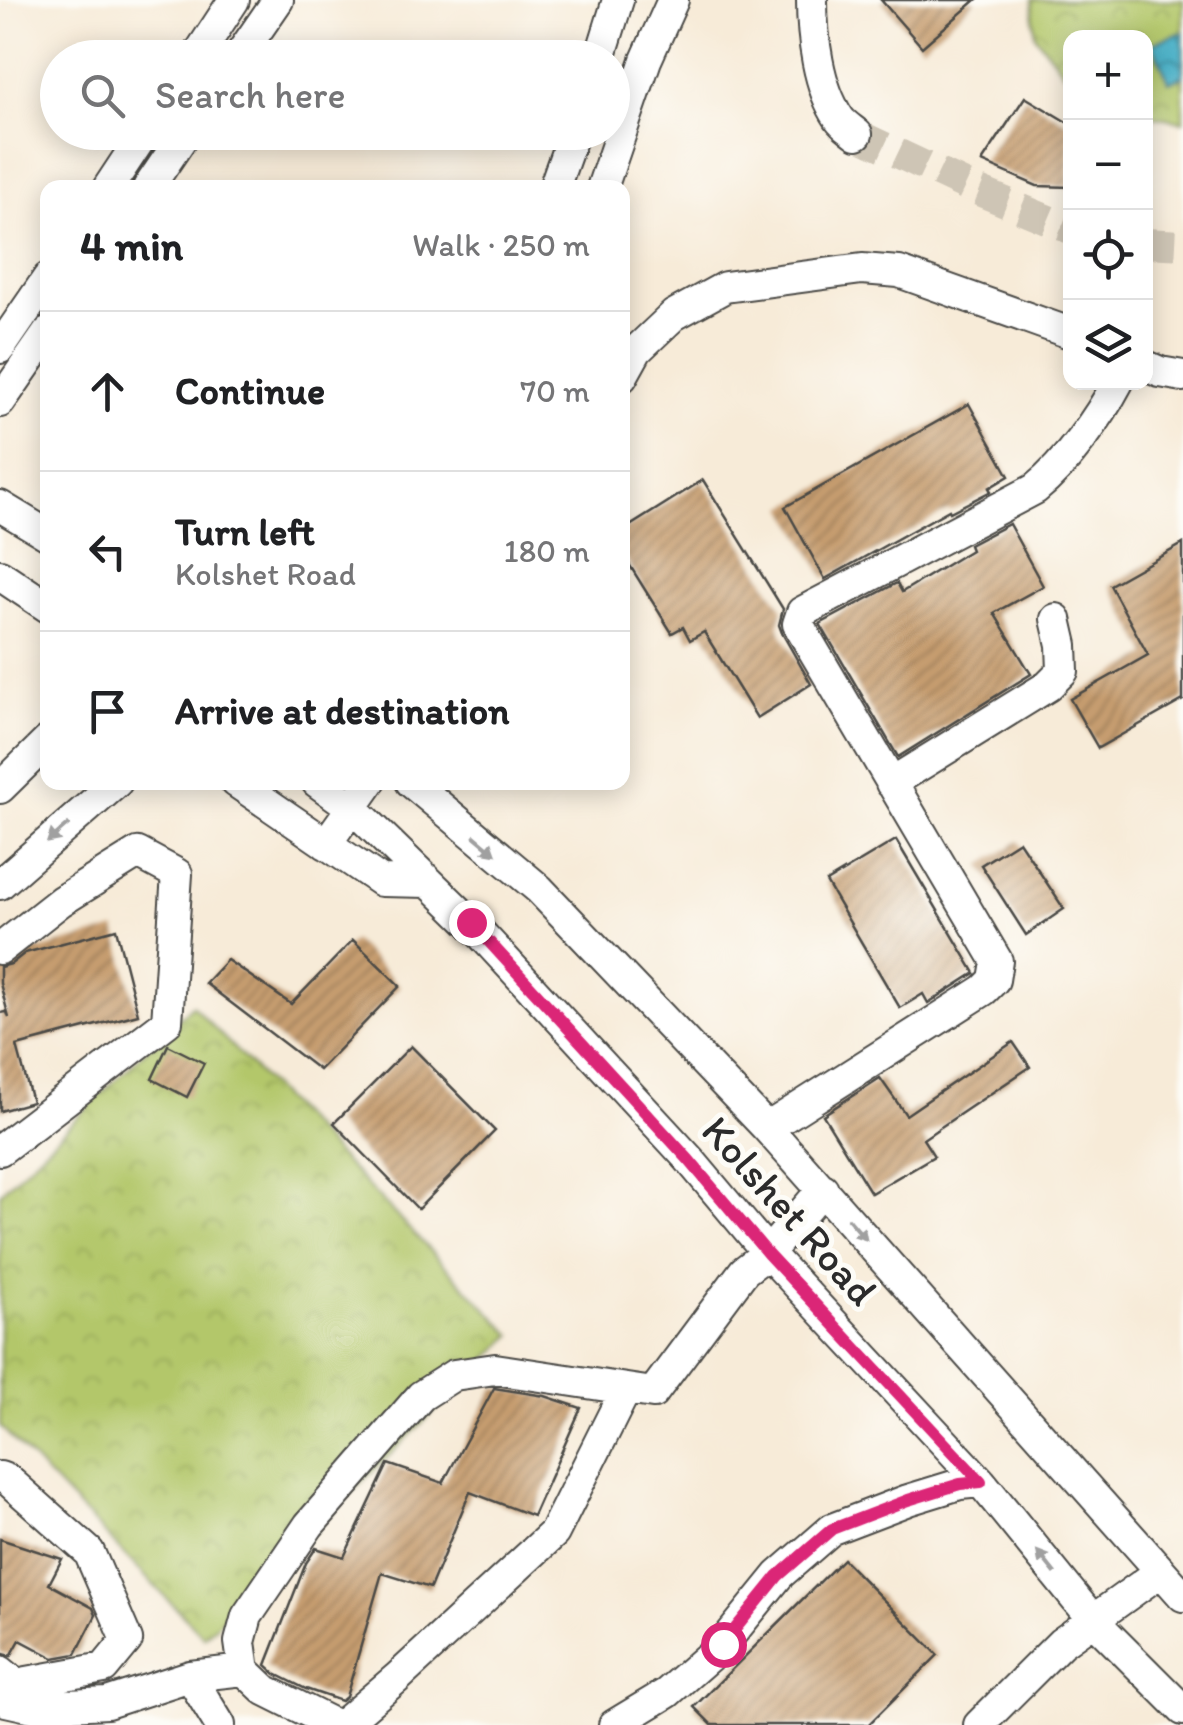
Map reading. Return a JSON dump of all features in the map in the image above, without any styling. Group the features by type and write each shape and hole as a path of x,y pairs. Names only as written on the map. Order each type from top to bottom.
{"street":[{"path":"208,40 234,0"},
{"path":"250,40 278,0"},
{"path":"606,40 618,0"},
{"path":"630,107 673,0"},
{"path":"812,0 819,73 840,120 857,134"},
{"path":"113,180 133,150"},
{"path":"153,180 174,150"},
{"path":"557,180 568,150"},
{"path":"605,180 615,150"},
{"path":"630,363 637,350 674,316 725,286 862,270 898,272 1063,331"},
{"path":"0,402 9,354 40,294"},
{"path":"9,354 40,337"},
{"path":"1153,369 1183,376"},
{"path":"767,1128 984,990 994,980 997,962 798,624 802,612 1035,489 1053,475 1114,390"},
{"path":"0,506 40,530"},
{"path":"0,576 40,601"},
{"path":"891,783 1048,686 1064,671 1056,620"},
{"path":"0,788 40,750"},
{"path":"0,884 107,790"},
{"path":"248,790 381,881 429,882"},
{"name":"Kolshet Road","path":"420,790 539,889 767,1128 1183,1596"},
{"path":"326,844 362,795"},
{"name":"Kolshet Road","path":"362,795 429,882 471,922 689,1160 768,1254 981,1482 1092,1619 1183,1710"},
{"path":"0,949 61,902 138,853 177,874 166,1022 0,1150"},
{"path":"626,1389 554,1533 397,1678 339,1725 265,1690 244,1670 240,1642 248,1616 309,1525 421,1396 454,1374 496,1368 652,1393 744,1271 768,1254 823,1190"},
{"path":"0,1477 89,1552 127,1640 104,1668 16,1684 0,1672"},
{"path":"614,1725 666,1693 723,1644 778,1576 832,1529 908,1500 960,1484 981,1482"},
{"path":"979,1725 1061,1642 1160,1572"},
{"path":"0,1697 6,1702 33,1707 107,1703 190,1676 244,1670"},
{"path":"190,1676 220,1725"}],"green space":[{"path":"1032,0 1183,0 1183,121 1153,116 1153,30 1063,30 1063,72 1035,35"},
{"path":"192,1005 512,1335 204,1637 0,1426 0,1193"}],"water":[{"path":"1183,32 1183,76 1169,82 1153,43"}],"building":[{"path":"881,0 976,0 922,47"},
{"path":"1025,97 1063,120 1063,187 1037,186 982,162"},
{"path":"969,404 1009,476 989,488 991,491 825,579 785,507"},
{"path":"703,480 783,609 779,625 811,684 757,718 704,632 690,640 683,627 672,633 630,566 630,526"},
{"path":"1009,524 1043,586 994,613 1031,674 898,757 820,624 897,583 902,592 971,550 969,545"},
{"path":"1183,544 1183,700 1098,748 1070,699 1148,655 1110,585"},
{"path":"896,840 975,973 928,1003 923,994 900,1008 826,882"},
{"path":"1019,841 1064,909 1026,935 981,865"},
{"path":"116,929 138,1014 17,1046 32,1102 0,1111 0,1013 7,1012 9,1018 0,967 25,953"},
{"path":"353,940 400,986 319,1070 205,983 227,960 291,1004"},
{"path":"1013,1042 1030,1067 923,1139 934,1156 871,1193 823,1115 880,1078 906,1115"},
{"path":"168,1045 204,1063 187,1097 152,1079"},
{"path":"411,1046 495,1131 418,1209 334,1123"},
{"path":"494,1388 545,1396 581,1408 533,1516 470,1492 430,1588 382,1573 346,1697 341,1701 276,1674 266,1665 306,1563 316,1548 344,1557 388,1464 443,1483"},
{"path":"0,1539 62,1559 49,1584 93,1608 96,1615 76,1654 54,1658 20,1640 11,1656 0,1653"},
{"path":"843,1559 938,1655 868,1725 712,1725 694,1707"}],"tunnel":[{"path":"857,134 1063,226"},
{"path":"1153,243 1183,245"}],"route":[{"path":"471,922 689,1160 768,1254 981,1482 960,1484 908,1500 832,1529 778,1576 723,1644"}]}
